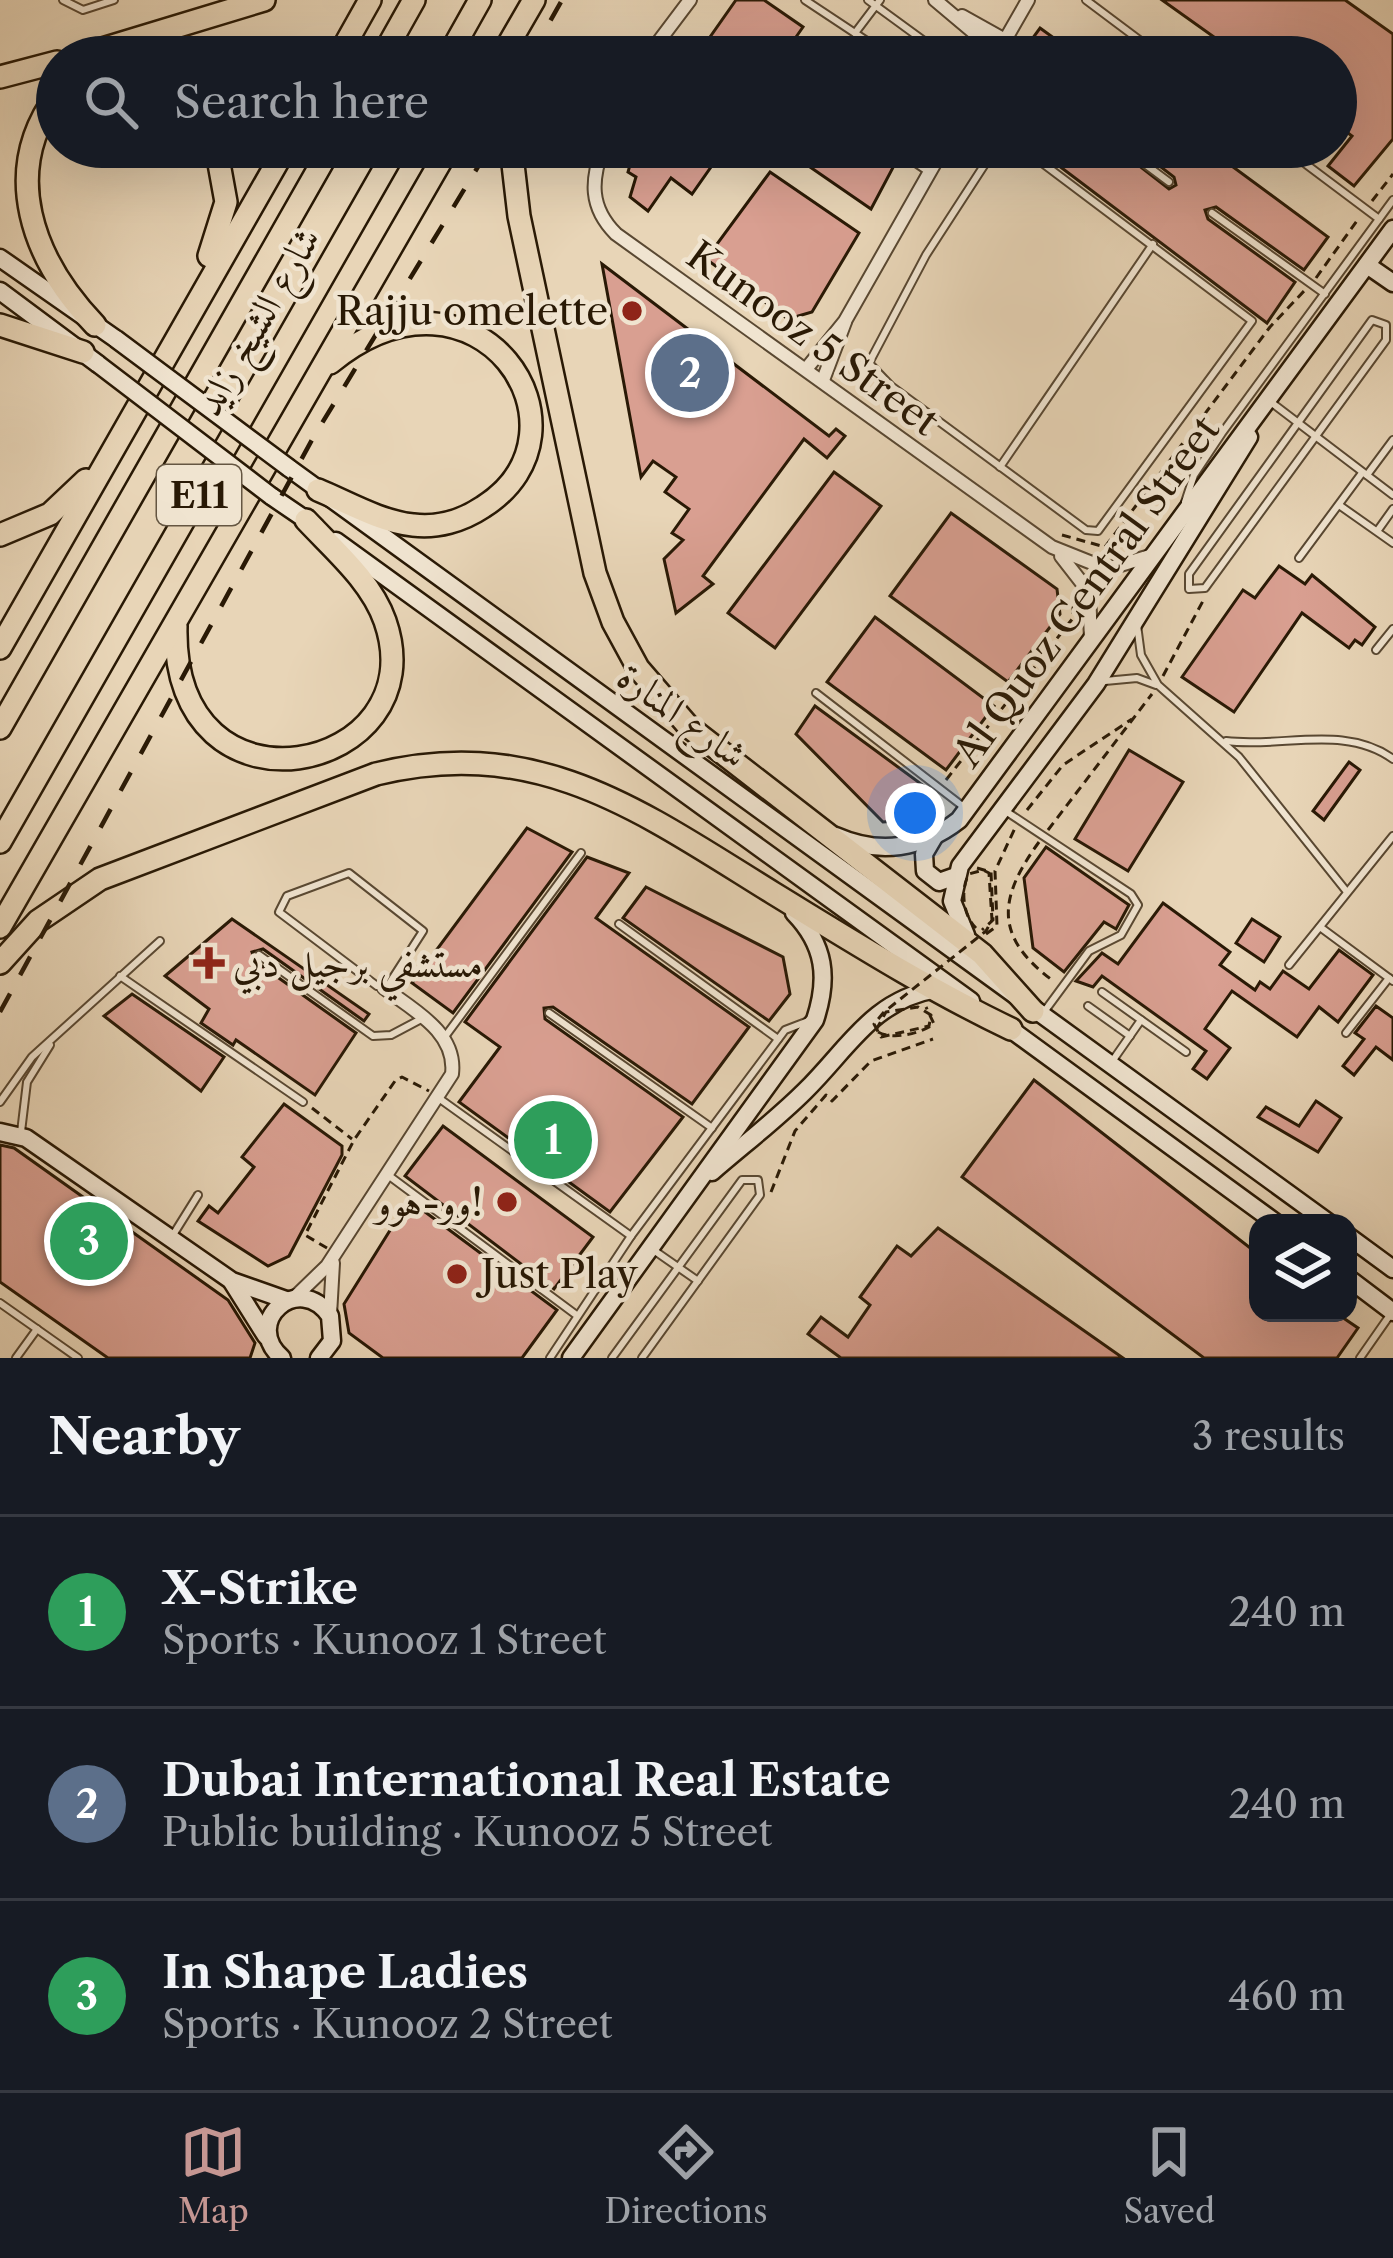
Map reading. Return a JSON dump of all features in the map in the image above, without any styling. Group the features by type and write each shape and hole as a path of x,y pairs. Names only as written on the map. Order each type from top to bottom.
{"highway":[{"path":"142,36 265,0"},
{"path":"350,36 370,0"},
{"path":"394,36 414,0"},
{"path":"460,36 480,0"},
{"path":"513,36 533,2"},
{"path":"522,36 533,2"},
{"path":"0,77 36,68"},
{"path":"36,114 14,146 7,178 9,210 29,254 95,325"},
{"path":"193,308 224,218 223,168"},
{"path":"0,648 274,168"},
{"name":"شارع الشيخ زايد","path":"0,728 319,168"},
{"name":"شارع الشيخ زايد","path":"0,842 385,168"},
{"path":"0,927 437,168"},
{"path":"513,168 519,216 589,548 613,622 638,668 670,709 982,954 1037,1013"},
{"path":"318,490 396,522 453,521 502,493 519,470 530,434 519,378 496,348 463,328 425,321 389,327 357,342 320,371"},
{"path":"0,325 90,358"},
{"path":"0,535 50,514 111,453"},
{"path":"176,624 184,692 201,722 228,746 260,759 296,761 345,742 380,703 390,670 389,634 367,588 306,520"},
{"path":"0,963 38,921 100,879 355,781 443,762 510,764 583,784 656,819 935,989 1011,1029"}],"main road":[{"name":"Al Quoz Central Street","path":"824,831 878,848 935,837 968,811 1265,398 1366,265 1387,251 1386,224"},
{"name":"شارع المنارة","path":"0,258 1316,1214"},
{"path":"1366,265 1393,283"},
{"name":"شارع المنارة","path":"0,291 271,496 1264,1214"},
{"name":"Al Quoz Central Street","path":"956,876 1011,815 1137,621 1244,446 1265,398"},
{"path":"935,837 924,854 925,871 939,882 956,876 955,916 982,954"},
{"path":"572,1358 815,1019 824,979 821,956 806,926 777,895"},
{"path":"688,1192 804,1092 873,1015 902,997 935,989"},
{"path":"0,1132 19,1135 232,1281 290,1298 316,1300 347,1358"},
{"path":"1357,1242 1393,1269"},
{"path":"1369,1251 1393,1259"},
{"path":"232,1281 271,1349"},
{"path":"1357,1285 1393,1312"},
{"path":"271,1349 268,1319 290,1298"},
{"path":"319,1358 332,1324"}],"street":[{"path":"161,30 234,0"},
{"path":"663,36 690,0"},
{"path":"935,0 981,36"},
{"path":"1009,36 1028,0"},
{"name":"Kunooz 5 Street","path":"598,168 593,190 609,227 1052,547 1107,569 1156,553"},
{"path":"807,368 845,321 932,168"},
{"path":"823,380 845,321"},
{"name":"Kunooz 5 Street","path":"1052,547 1089,592 1090,645"},
{"path":"290,1298 335,1253 440,1099 453,1065 444,1038 384,988"},
{"path":"332,1324 335,1253"}],"lane":[{"path":"63,0 83,10 114,0"},
{"path":"806,0 860,36"},
{"path":"1086,0 1134,36"},
{"path":"855,33 874,2 919,36"},
{"path":"924,168 930,172"},
{"path":"982,168 869,359 876,375 1000,467 1086,530 1102,530 1250,330 1247,313 1050,168"},
{"path":"1150,168 1169,182"},
{"path":"1310,168 1386,224"},
{"path":"1184,511 1199,466 1324,294 1386,224 1393,200"},
{"path":"1213,213 1324,294"},
{"path":"1000,467 1153,244"},
{"path":"1383,322 1386,340 1205,588 1189,589 1186,578 1296,423 1366,326 1383,322"},
{"path":"1265,398 1393,495"},
{"path":"1299,558 1364,474 1389,452 1393,440"},
{"path":"1339,505 1393,543"},
{"path":"1377,532 1393,509"},
{"path":"1137,621 1141,655 1158,686"},
{"path":"1376,650 1393,629"},
{"path":"1096,684 1137,678 1158,686 1222,741 1347,892"},
{"path":"815,693 968,811"},
{"path":"1222,741 1268,745 1356,739 1393,759"},
{"path":"1011,815 1131,894 1138,910 1118,938 1089,951 1037,1013"},
{"path":"1289,965 1393,836"},
{"path":"444,1038 581,853"},
{"path":"349,873 419,924 422,938 384,988 285,920 279,912 283,899 349,873"},
{"path":"619,924 778,1040"},
{"path":"1320,927 1391,979 1346,1033"},
{"path":"1,1100 32,1057 160,941"},
{"path":"260,956 373,1036 391,1035 424,1018"},
{"path":"120,976 303,1102"},
{"path":"1102,992 1186,1052"},
{"path":"1088,1006 1130,1036"},
{"path":"549,1013 712,1128"},
{"path":"550,1358 632,1236 778,1040 790,1026 815,1019"},
{"path":"1109,1066 1142,1020"},
{"path":"19,1135 29,1075 52,1043"},
{"path":"1,1100 13,1096 26,1105"},
{"path":"440,1099 632,1236"},
{"path":"386,1173 576,1315"},
{"path":"613,1358 742,1180 758,1180 760,1195 642,1358"},
{"path":"171,1238 198,1195"},
{"path":"649,1247 698,1281"},
{"path":"0,1304 78,1358"},
{"path":"1360,1358 1393,1312"},
{"path":"16,1358 37,1329"},
{"path":"58,1358 65,1349"}],"path":[{"path":"1052,547 1064,532 1094,548 1105,547 1270,327 1311,284 1393,174"},
{"path":"939,789 1073,618 1071,588"},
{"path":"863,1033 884,1010 903,1008 923,1005 932,1011 934,1024 925,1030 908,1033 891,1036 876,1030 886,1012 918,1007 931,1015 924,1029 909,1034 881,1037 875,1033 874,1024 884,1012 900,1001 982,937 986,932 992,920 989,873 974,870 964,883 968,921 981,930 988,929 991,927 995,904 991,872 976,868 963,882 965,921 974,933 985,934 997,926 995,871 1011,815 1063,766 1133,718 1013,878 1008,914 1018,950 1047,976"},
{"path":"826,1095 832,1101 871,1060 933,1039"},
{"path":"335,1253 305,1235 354,1140 403,1077 440,1099"},
{"path":"765,1203 795,1131 837,1080"},
{"path":"303,1102 354,1140"}],"building":[{"path":"736,0 764,0 803,27 797,36 711,36"},
{"path":"1162,0 1345,0 1393,34 1393,139 1354,186 1331,168 1357,168 1357,36 1213,36"},
{"path":"629,168 710,168 692,194 671,178 648,211 630,197 636,177"},
{"path":"811,168 893,168 871,209"},
{"path":"1062,168 1142,168 1169,189 1176,185 1174,177 1162,168 1234,168 1328,237 1304,270 1216,207 1205,210 1208,219 1295,282 1267,323"},
{"path":"770,172 859,233 812,312 788,319 706,259"},
{"path":"602,264 829,436 836,429 845,436 827,458 804,439 703,576 713,584 676,613 664,559 683,540 672,533 689,509 665,492 676,477 653,461 641,477"},
{"path":"834,472 881,506 775,648 728,613"},
{"path":"951,513 1057,589 1060,614 1008,682 890,596"},
{"path":"1279,566 1305,584 1312,575 1375,627 1362,645 1355,640 1349,648 1302,613 1234,712 1182,677 1243,590 1255,598"},
{"path":"875,617 994,706 946,770 827,682"},
{"path":"815,706 932,792 914,820 883,822 796,734"},
{"path":"1129,750 1183,782 1128,871 1075,839"},
{"path":"1349,762 1360,770 1324,820 1313,811"},
{"path":"527,828 572,852 453,1013 412,983"},
{"path":"1046,847 1129,905 1116,929 1104,922 1064,972 1033,948 1024,878"},
{"path":"587,857 629,873 596,918 749,1027 692,1104 553,1007 544,1008 545,1019 683,1117 610,1212 459,1102 500,1047 465,1022"},
{"path":"646,887 783,957 790,994 769,1021 623,918"},
{"path":"1163,903 1230,952 1220,965 1255,990 1260,982 1270,989 1283,971 1309,989 1339,950 1373,975 1338,1022 1319,1007 1297,1037 1232,991 1205,1029 1230,1048 1207,1079 1193,1069 1206,1051 1102,976 1093,987 1076,981 1102,953 1118,964"},
{"path":"232,919 369,1014 364,1021 263,949 252,952 255,961 356,1033 315,1095 236,1040 233,1045 201,1023 209,1009 165,976"},
{"path":"1252,919 1280,937 1264,962 1236,943"},
{"path":"132,994 224,1057 201,1091 104,1016"},
{"path":"1376,1006 1393,1018 1393,1060 1376,1047 1354,1075 1343,1066 1364,1039 1355,1033"},
{"path":"1034,1080 1249,1247 1249,1322 1349,1322 1358,1328 1337,1358 1204,1358 962,1177"},
{"path":"1316,1101 1341,1118 1318,1152 1258,1117 1266,1107 1299,1126"},
{"path":"284,1104 342,1146 342,1155 289,1256 268,1266 198,1221 209,1206 218,1213 254,1167 242,1157"},
{"path":"443,1126 593,1237 554,1289 405,1176"},
{"path":"0,1145 14,1148 228,1300 255,1343 250,1358 108,1358 0,1282"},
{"path":"409,1200 557,1310 522,1358 383,1358 349,1333 344,1304"},
{"path":"938,1228 1123,1358 841,1358 808,1334 821,1317 848,1337 870,1305 860,1297 897,1246 911,1256"}],"railway":[{"path":"542,36 562,0"},
{"path":"0,1012 313,438 477,168"}],"place":[{"name":"Rajju omelette","path":"632,311"},
{"name":"Dubai International Real Estate","path":"690,373"},
{"name":"مستشفي برجيل دبي","path":"209,963"},
{"name":"X-Strike","path":"553,1140"},
{"name":"وو-هوو!","path":"507,1202"},
{"name":"In Shape Ladies","path":"89,1241"},
{"name":"Just Play","path":"457,1274"}]}
